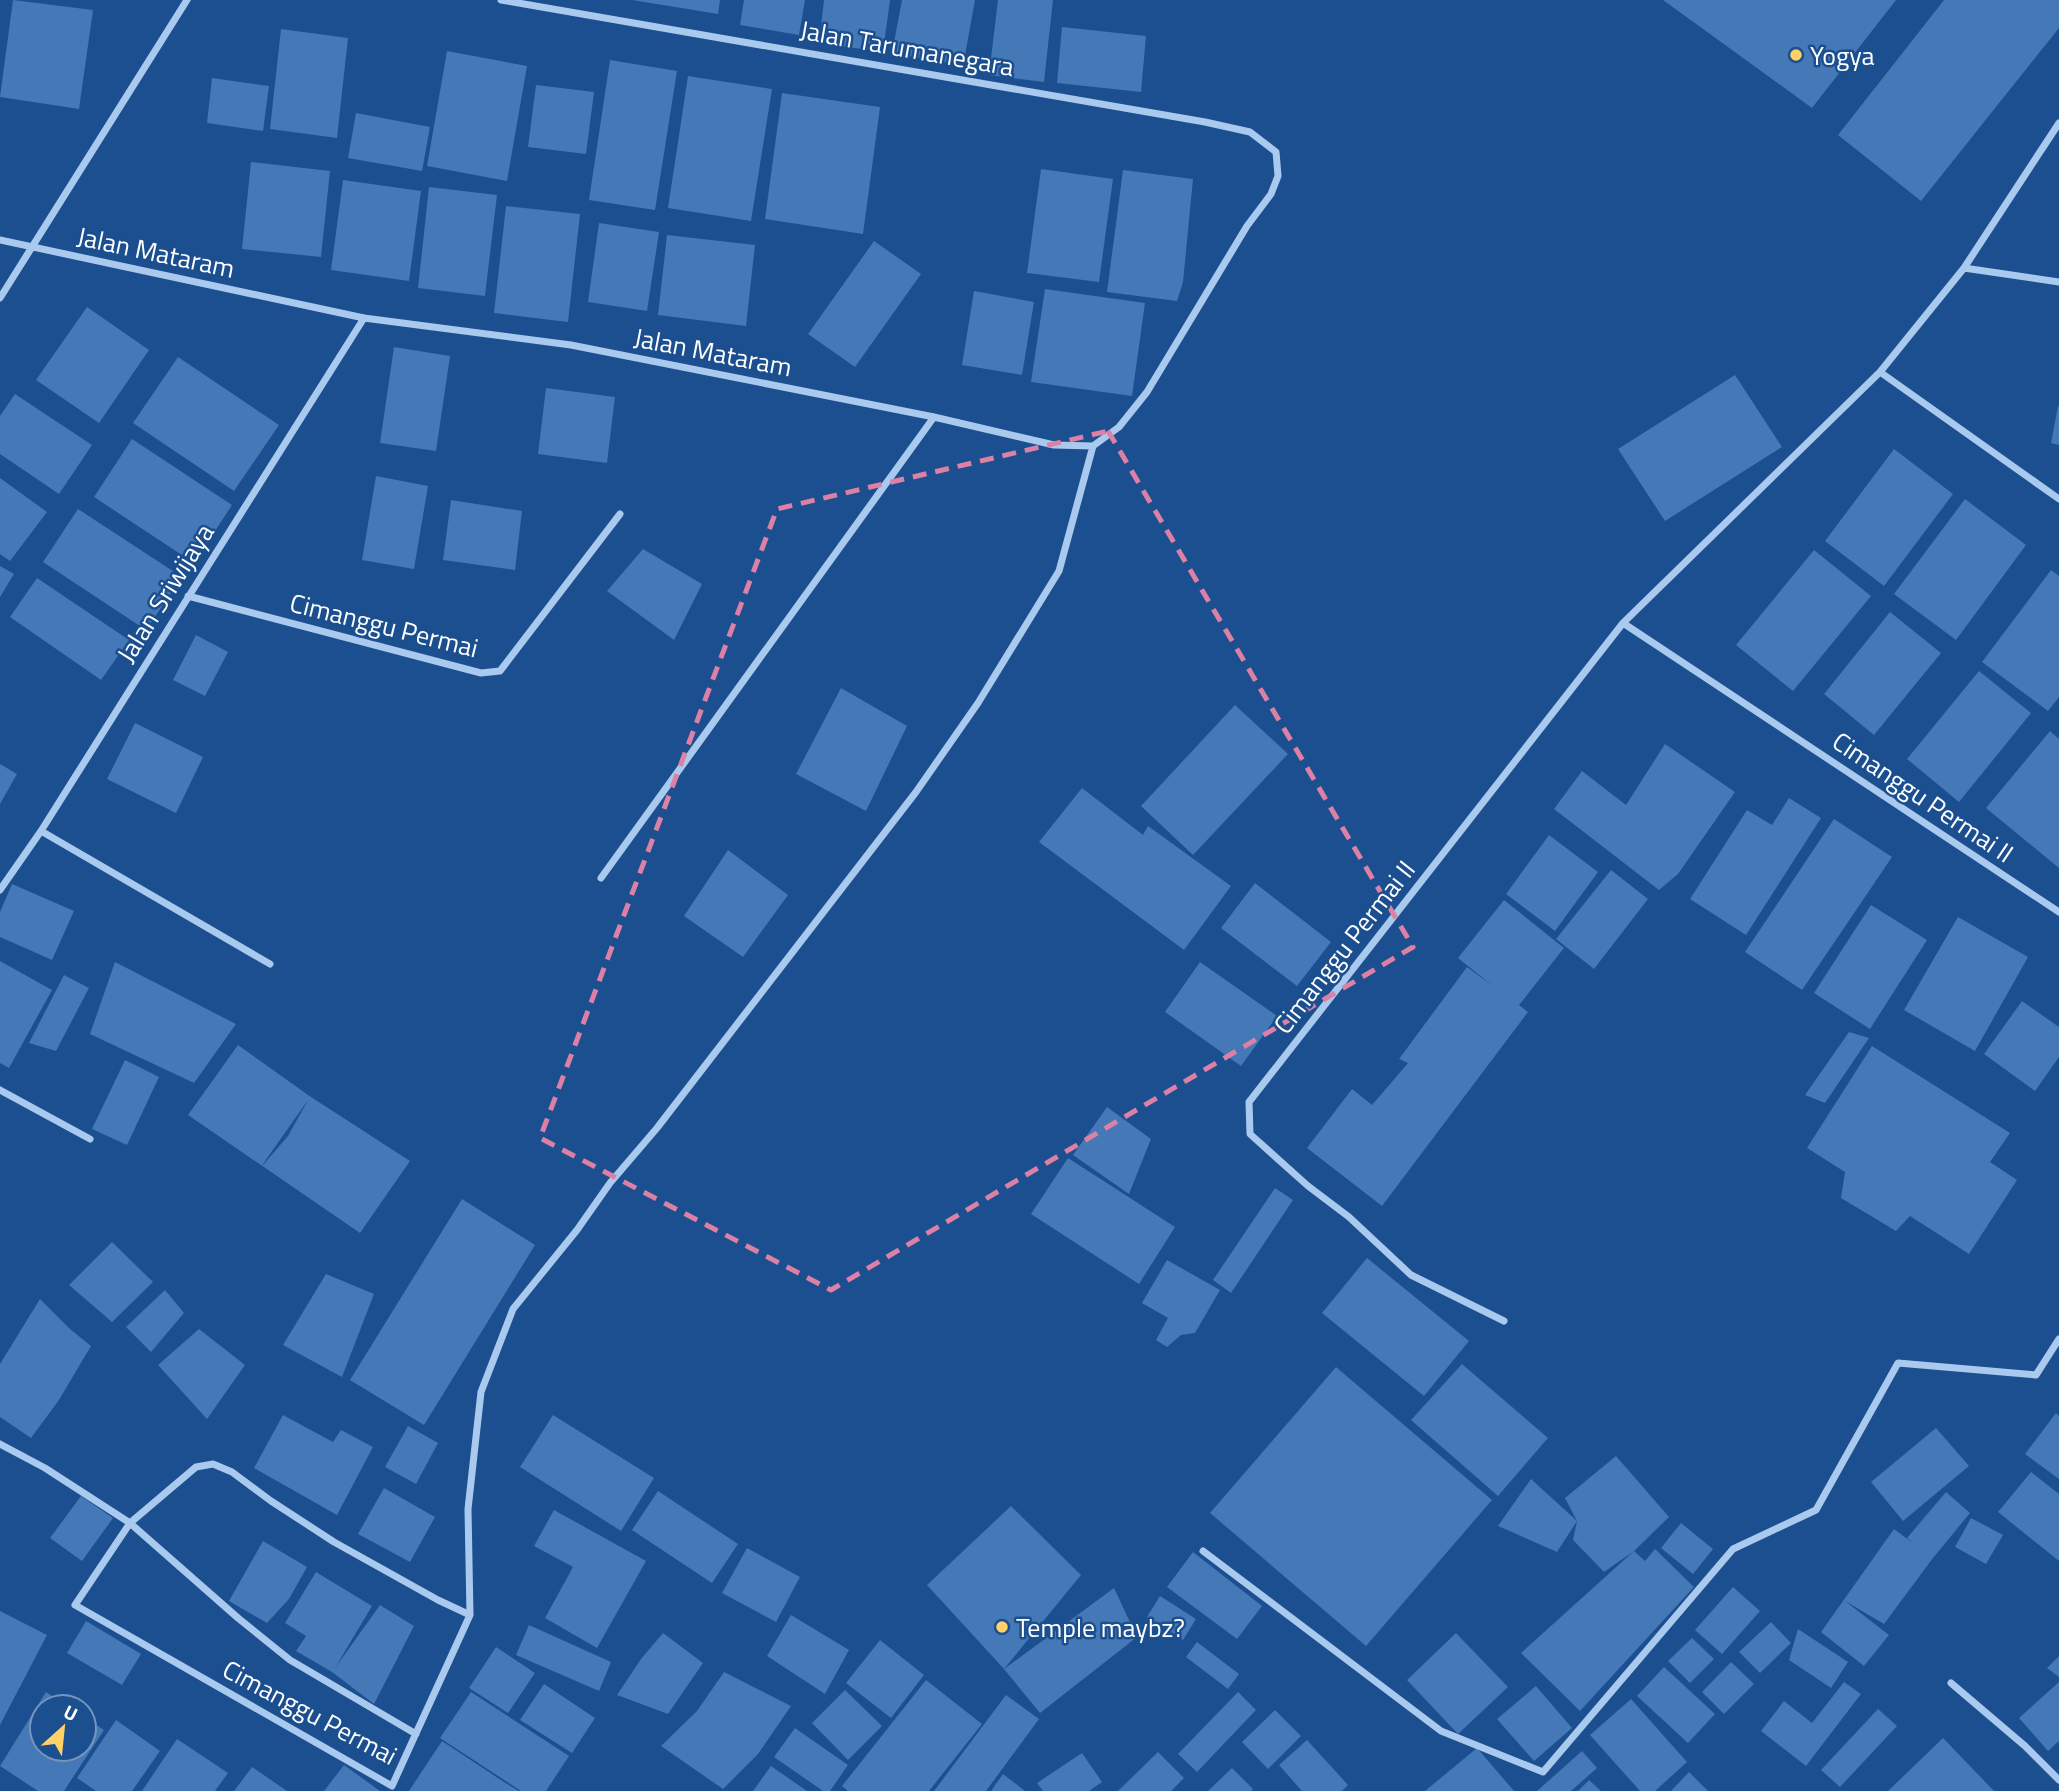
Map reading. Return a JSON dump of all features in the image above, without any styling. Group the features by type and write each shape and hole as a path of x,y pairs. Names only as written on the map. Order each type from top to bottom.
{"street":[{"path":"0,298 187,0"},
{"name":"Jalan Tarumanegara","path":"501,0 1205,121 1250,132 1276,152 1278,176 1271,194 1247,226 1147,392 1119,427 1093,446"},
{"name":"Cimanggu Permai II","path":"1504,1321 1411,1275 1349,1217 1308,1186 1250,1134 1249,1102 1623,623 1880,372 1964,268 2059,123"},
{"name":"Jalan Mataram","path":"0,240 364,318 571,345 934,417 1054,445 1093,446"},
{"path":"1964,268 2059,282"},
{"name":"Jalan Sriwijaya","path":"0,890 41,831 364,318"},
{"path":"1880,372 2059,499"},
{"path":"601,878 934,417"},
{"name":"Cimanggu Permai","path":"130,1523 75,1605 392,1786 470,1615 468,1509 481,1392 513,1309 657,1128 916,792 978,703 1059,570 1093,446"},
{"name":"Cimanggu Permai","path":"188,596 481,673 500,671 620,514"},
{"name":"Cimanggu Permai II","path":"1623,623 2059,912"},
{"path":"41,831 270,964"},
{"path":"0,1090 90,1139"},
{"path":"1203,1551 1441,1731 1543,1772 1732,1549 1816,1510 1898,1363 2036,1375 2059,1339"},
{"path":"0,1444 45,1468 130,1523 290,1660 416,1734"},
{"path":"130,1523 196,1467 212,1464 232,1472 334,1542 470,1615"},
{"path":"1951,1683 2025,1746 2059,1780"}],"highlighted area":[{"path":"1108,431 1413,947 831,1290 540,1138 777,509"}],"building":[{"path":"13,0 93,10 79,109 0,97"},
{"path":"632,0 720,0 718,14"},
{"path":"744,0 805,0 799,35 740,25"},
{"path":"824,0 890,0 883,52 819,43"},
{"path":"902,0 975,0 963,66 892,53"},
{"path":"998,0 1053,0 1044,82 989,75"},
{"name":"Yogya","path":"1663,0 1896,0 1812,108"},
{"path":"1944,0 2059,0 2059,28 1921,201 1838,135"},
{"path":"1062,27 1146,36 1141,92 1057,83"},
{"path":"281,29 348,38 337,138 270,129"},
{"path":"447,51 527,66 507,181 427,166"},
{"path":"610,60 677,71 655,210 589,200"},
{"path":"688,76 772,89 751,221 668,208"},
{"path":"212,78 269,86 263,131 207,123"},
{"path":"536,85 594,92 586,154 528,147"},
{"path":"782,93 880,107 863,234 765,219"},
{"path":"356,113 430,127 422,171 348,158"},
{"path":"251,162 330,171 321,257 242,249"},
{"path":"1041,169 1113,179 1099,282 1027,273"},
{"path":"1123,170 1193,179 1183,282 1177,301 1107,292"},
{"path":"343,180 421,191 409,281 331,270"},
{"path":"429,187 497,195 485,296 418,288"},
{"path":"506,206 580,214 568,322 494,313"},
{"path":"599,223 659,232 647,311 588,302"},
{"path":"667,235 755,245 746,326 658,315"},
{"path":"874,241 921,274 855,367 808,334"},
{"path":"1045,289 1145,303 1132,396 1031,382"},
{"path":"974,291 1034,302 1022,375 962,365"},
{"path":"87,307 149,350 99,423 36,380"},
{"path":"394,347 450,356 436,451 380,443"},
{"path":"178,357 279,425 234,491 133,423"},
{"path":"1735,375 1782,447 1665,521 1618,449"},
{"path":"546,388 615,397 607,463 538,454"},
{"path":"15,394 92,445 59,494 0,454 0,416"},
{"path":"2059,406 2059,445 2051,443"},
{"path":"132,439 232,505 194,563 94,497"},
{"path":"1894,449 1953,494 1884,586 1825,541"},
{"path":"376,476 428,486 414,569 362,560"},
{"path":"0,478 47,512 10,561 0,554"},
{"path":"1965,499 2026,545 1956,640 1894,594"},
{"path":"451,500 522,511 515,570 443,560"},
{"path":"78,509 182,577 146,630 43,562"},
{"path":"643,549 702,584 674,640 607,591"},
{"path":"1814,550 1871,596 1793,691 1736,645"},
{"path":"0,566 14,574 0,597"},
{"path":"2051,570 2059,576 2059,697 2048,711 1982,662"},
{"path":"37,578 129,640 101,680 10,617"},
{"path":"1890,612 1941,653 1874,735 1824,694"},
{"path":"196,635 228,652 205,696 173,680"},
{"path":"1979,671 2031,713 1959,802 1907,759"},
{"path":"841,688 907,726 866,811 796,774"},
{"path":"1235,705 1288,754 1193,855 1141,806"},
{"path":"135,723 203,757 176,813 107,779"},
{"path":"2050,731 2059,739 2059,868 1986,808"},
{"path":"1665,744 1735,792 1678,874 1659,890 1554,809 1582,771 1626,805"},
{"path":"0,764 17,774 0,804"},
{"path":"1082,788 1143,835 1148,826 1231,886 1184,950 1039,842"},
{"path":"1789,798 1821,818 1746,935 1690,899 1747,810 1772,825"},
{"path":"1834,819 1892,857 1802,990 1745,952"},
{"path":"1549,835 1598,872 1555,931 1506,894"},
{"path":"728,850 788,895 743,957 684,916"},
{"path":"1611,870 1648,899 1594,969 1556,939"},
{"path":"1255,883 1331,942 1297,986 1221,928"},
{"path":"12,884 74,911 52,960 0,937 0,912"},
{"path":"1504,900 1564,948 1519,1005 1528,1012 1382,1206 1307,1148 1352,1089 1372,1105 1408,1063 1399,1059 1467,967 1493,986 1458,958"},
{"path":"1871,905 1927,940 1870,1029 1814,993"},
{"path":"1958,917 2028,957 1975,1051 1904,1010"},
{"path":"0,961 52,990 9,1068 0,1063"},
{"path":"115,962 236,1024 194,1083 90,1034"},
{"path":"1200,962 1277,1016 1241,1066 1165,1012"},
{"path":"64,975 89,988 56,1051 29,1043"},
{"path":"2022,1001 2059,1027 2059,1057 2035,1091 1984,1054"},
{"path":"1849,1032 1869,1038 1825,1103 1805,1095"},
{"path":"238,1045 311,1097 410,1161 360,1233 188,1115","holes":["308,1100 288,1136 263,1165"]},
{"path":"1872,1046 2010,1133 1990,1162 2017,1180 1969,1254 1910,1216 1896,1231 1841,1198 1845,1172 1807,1148"},
{"path":"125,1060 159,1077 127,1145 92,1129"},
{"path":"1107,1107 1151,1139 1129,1194 1073,1155"},
{"path":"1068,1158 1175,1227 1139,1284 1031,1214"},
{"path":"1275,1188 1293,1200 1231,1293 1213,1280"},
{"path":"462,1199 535,1245 424,1425 350,1380"},
{"path":"112,1242 153,1282 112,1322 69,1285"},
{"path":"1367,1258 1469,1341 1424,1396 1322,1313"},
{"path":"1167,1260 1220,1290 1195,1333 1181,1335 1167,1347 1156,1340 1168,1318 1142,1303"},
{"path":"326,1274 374,1294 342,1377 283,1345"},
{"path":"165,1290 184,1313 151,1352 126,1327"},
{"path":"40,1299 91,1346 59,1400 31,1438 0,1417 0,1364"},
{"path":"199,1329 245,1365 207,1419 158,1365"},
{"path":"1462,1364 1548,1438 1498,1496 1411,1420"},
{"path":"1336,1367 1492,1500 1366,1646 1210,1513"},
{"path":"2056,1413 2059,1416 2059,1479 2025,1454"},
{"path":"283,1415 333,1442 341,1430 373,1447 337,1515 254,1468"},
{"path":"553,1415 654,1478 621,1531 520,1467"},
{"path":"408,1426 438,1443 416,1484 385,1467"},
{"path":"1936,1428 1969,1466 1903,1521 1871,1482"},
{"path":"1616,1456 1669,1517 1634,1551 1604,1572 1573,1540 1577,1521 1565,1498"},
{"path":"2031,1472 2059,1494 2059,1561 1998,1512"},
{"path":"1531,1479 1577,1521 1557,1552 1498,1526"},
{"path":"384,1488 435,1517 410,1562 358,1534"},
{"path":"658,1491 738,1544 712,1583 632,1530"},
{"path":"1946,1492 1970,1513 1884,1624 1845,1601 1889,1635 1864,1666 1821,1632 1894,1529 1914,1544 1907,1538"},
{"path":"81,1496 113,1518 82,1561 50,1538"},
{"name":"Temple maybz?","path":"1011,1506 1081,1575 1004,1669 927,1585"},
{"path":"554,1510 646,1561 597,1648 545,1618 573,1567 534,1546"},
{"path":"1971,1518 2003,1535 1986,1564 1955,1547"},
{"path":"1681,1523 1713,1549 1693,1574 1661,1548"},
{"path":"263,1541 307,1567 289,1599 267,1623 229,1601"},
{"path":"747,1548 800,1577 776,1622 722,1593"},
{"path":"1655,1549 1694,1587 1580,1711 1521,1653 1634,1551 1645,1561"},
{"path":"1193,1552 1262,1606 1237,1639 1167,1587"},
{"path":"316,1572 372,1606 335,1668 380,1605 414,1626 374,1704 332,1672 296,1651 306,1636 285,1623"},
{"path":"1733,1587 1760,1611 1722,1654 1695,1630"},
{"path":"1114,1588 1137,1637 1040,1713 1004,1669"},
{"path":"1160,1596 1196,1619 1183,1640 1147,1617"},
{"path":"0,1611 47,1635 0,1725"},
{"path":"791,1615 849,1650 825,1694 767,1656"},
{"path":"86,1621 141,1654 122,1685 67,1653"},
{"path":"1771,1622 1791,1643 1760,1673 1739,1652"},
{"path":"529,1625 611,1662 599,1691 516,1655"},
{"path":"1798,1629 1848,1662 1831,1688 1789,1660"},
{"path":"663,1633 703,1663 668,1714 617,1695 641,1659"},
{"path":"1456,1633 1508,1687 1458,1734 1407,1680"},
{"path":"1692,1638 1714,1659 1690,1683 1668,1661"},
{"path":"880,1640 924,1675 891,1718 846,1683"},
{"path":"1197,1642 1239,1674 1228,1689 1186,1657"},
{"path":"496,1647 535,1673 508,1713 469,1688"},
{"path":"2059,1656 2059,1677 2047,1668"},
{"path":"1731,1662 1754,1684 1724,1714 1702,1692"},
{"path":"1664,1667 1715,1714 1688,1743 1637,1696"},
{"path":"724,1672 791,1706 758,1754 723,1789 661,1746 697,1711"},
{"path":"926,1680 982,1724 929,1791 848,1791 842,1786"},
{"path":"1844,1682 1861,1694 1806,1766 1761,1731 1784,1701 1812,1723"},
{"path":"2059,1682 2059,1741 2048,1751 2019,1718"},
{"path":"544,1684 595,1718 572,1753 520,1720"},
{"path":"1536,1686 1572,1728 1534,1761 1497,1719"},
{"path":"845,1690 882,1726 848,1760 812,1723"},
{"path":"471,1692 569,1756 546,1791 521,1791 440,1738"},
{"path":"1238,1692 1256,1710 1197,1772 1178,1754"},
{"path":"1006,1695 1039,1719 986,1791 934,1791"},
{"path":"1631,1699 1687,1762 1655,1791 1640,1791 1590,1735"},
{"path":"1878,1709 1897,1726 1840,1787 1821,1770"},
{"path":"1275,1710 1301,1736 1268,1769 1242,1742"},
{"path":"116,1720 160,1751 132,1791 96,1791 77,1778 87,1763 98,1763 98,1747"},
{"path":"28,1721 28,1763 82,1763 64,1791 38,1791 0,1766"},
{"path":"98,1726 104,1730 98,1739"},
{"path":"795,1728 848,1765 830,1791 823,1791 774,1757"},
{"path":"1943,1738 1994,1791 1888,1791"},
{"path":"177,1739 228,1773 215,1791 142,1791"},
{"path":"1307,1740 1348,1785 1342,1791 1302,1791 1279,1765"},
{"path":"442,1741 504,1782 519,1791 409,1791"},
{"path":"1477,1748 1514,1791 1425,1791"},
{"path":"1582,1751 1597,1768 1571,1791 1537,1791"},
{"path":"1158,1752 1184,1778 1171,1791 1118,1791"},
{"path":"1082,1753 1102,1782 1089,1791 1043,1791 1037,1783"},
{"path":"344,1765 380,1791 324,1791"},
{"path":"771,1766 807,1791 753,1791"},
{"path":"252,1767 287,1791 234,1791"},
{"path":"1232,1768 1253,1789 1251,1791 1208,1791"},
{"path":"1689,1772 1708,1791 1671,1791"},
{"path":"1003,1774 1025,1791 991,1791"},
{"path":"1589,1780 1601,1791 1578,1791"}],"place":[{"name":"Yogya","path":"1796,55"},
{"name":"Temple maybz?","path":"1002,1627"}]}
